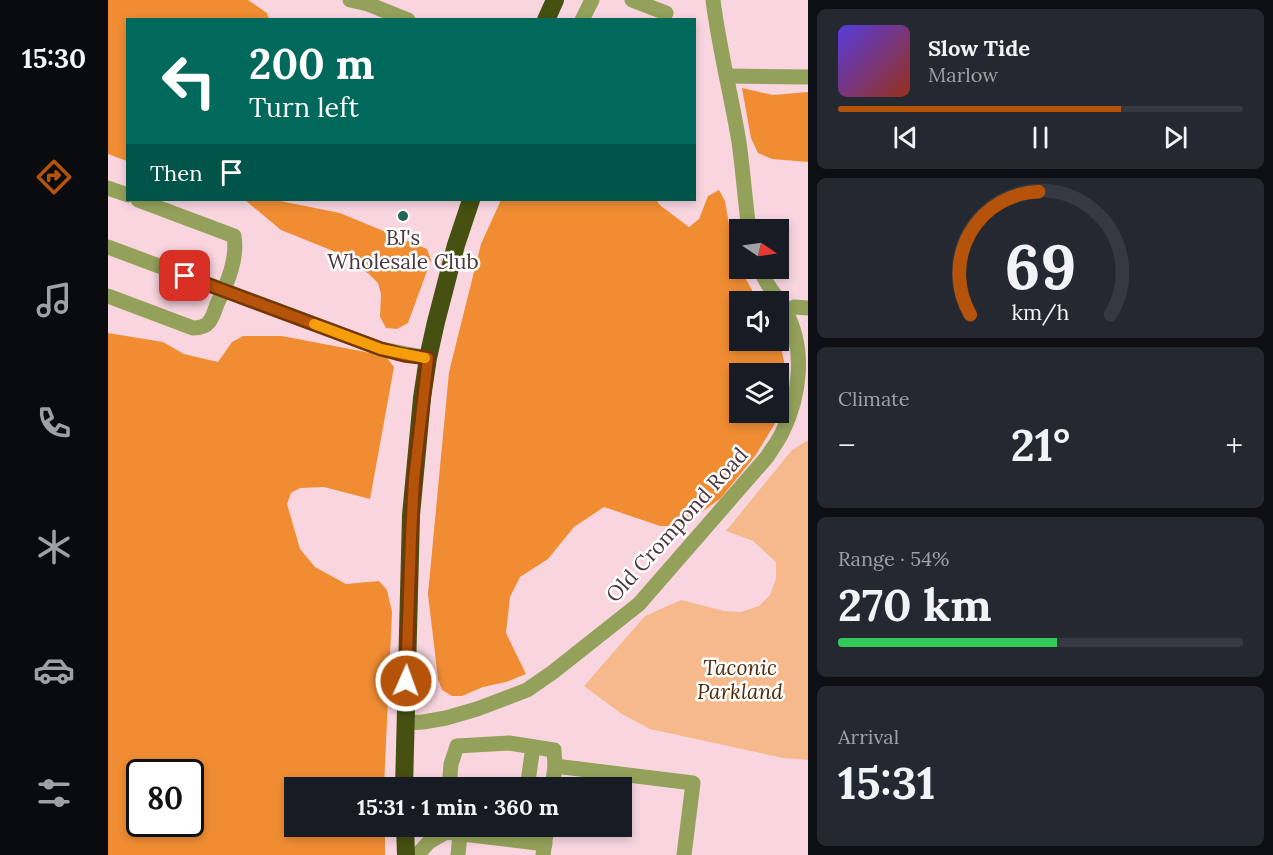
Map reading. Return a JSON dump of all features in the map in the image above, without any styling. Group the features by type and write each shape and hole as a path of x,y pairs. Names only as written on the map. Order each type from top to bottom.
{"highway":[{"path":"547,18 555,0"},
{"path":"404,777 414,479 428,358 445,284 471,201"},
{"path":"405,837 406,855"}],"street":[{"path":"350,0 384,5 405,18"},
{"path":"583,18 592,0"},
{"path":"712,0 739,144 748,219"},
{"path":"640,2 667,11"},
{"path":"727,76 808,77"},
{"path":"108,188 126,194"},
{"path":"108,296 193,328 201,328 209,323 224,290 234,259 236,247 234,236 141,201"},
{"path":"108,247 381,349 428,358"},
{"path":"789,310 808,308"},
{"name":"Old Crompond Road","path":"405,723 453,716 527,690 639,603 767,457 782,433 797,391 799,361 795,333 789,320"},
{"path":"450,777 451,764 457,746 509,743 554,750 554,777"},
{"path":"530,777 534,747"},
{"path":"555,766 693,783 684,855"},
{"path":"417,855 436,837"},
{"path":"449,837 458,855"},
{"path":"525,837 544,850"}],"green space":[{"name":"Taconic Parkland","path":"808,440 808,760 783,758 650,729 622,714 584,686 645,616 681,600 724,611 741,612 759,606 770,595 776,579 776,562 753,541 726,531 792,450"}],"shaded area":[{"path":"108,0 248,0 267,13 269,18 126,18 126,161 108,154"},
{"path":"742,88 773,95 808,92 808,162 772,159 758,153 751,138"},
{"path":"719,190 725,201 729,224 729,279 746,279 753,291 729,291 729,351 782,351 784,363 729,363 729,423 775,423 755,456 720,499 682,526 660,526 604,507 574,527 548,559 520,577 510,597 506,633 526,674 462,696 452,696 442,690 438,679 428,594 449,372 481,244 501,201 657,201 689,227 699,219 708,196"},
{"path":"246,201 280,201 340,213 427,249 431,260 408,323 397,329 386,328 380,317 381,294 378,283 369,274 338,253 281,230"},
{"path":"108,333 163,342 184,354 218,362 232,342 243,336 282,336 376,354 387,358 394,367 370,499 324,487 300,488 291,493 287,504 300,549 315,567 346,584 379,581 387,590 392,612 384,777 284,777 284,837 385,837 385,855 108,855"}],"slow traffic":[{"path":"314,324 381,349 425,358"}],"place":[{"name":"BJ's Wholesale Club","path":"403,216"}],"route":[{"path":"185,276 381,349 428,358 414,479 406,681"}]}
